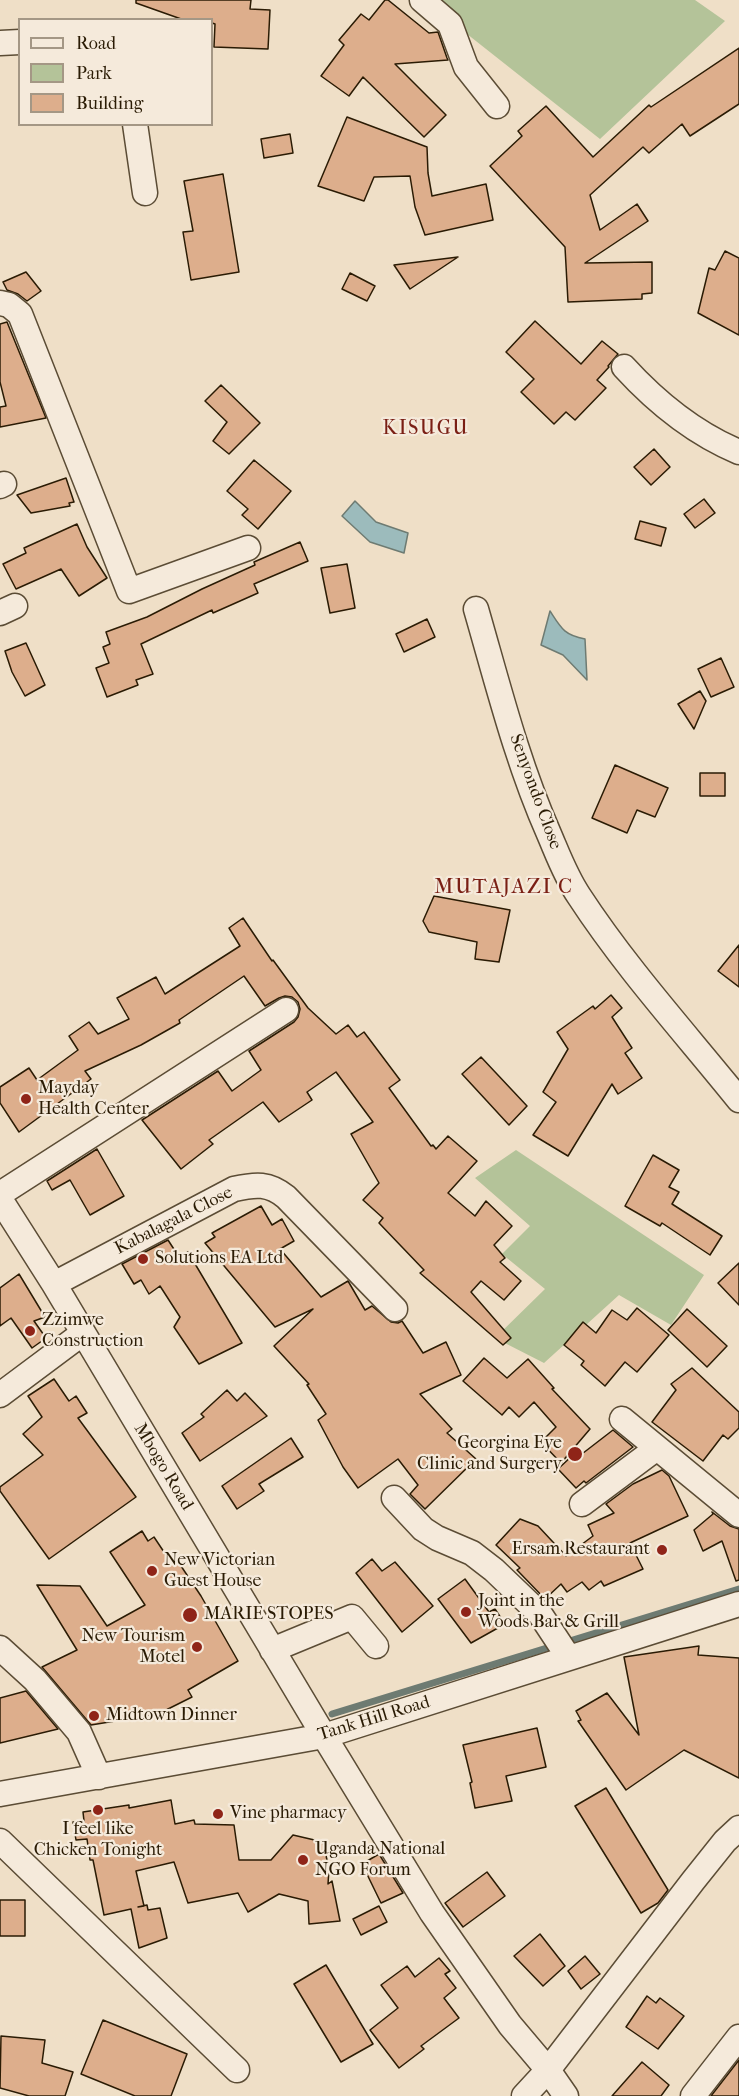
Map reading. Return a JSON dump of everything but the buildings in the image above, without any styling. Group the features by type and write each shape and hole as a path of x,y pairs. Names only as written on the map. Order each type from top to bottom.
{"street":[{"path":"422,0 450,24 466,67 497,106"},
{"path":"0,43 18,42"},
{"path":"135,126 145,193"},
{"path":"0,303 9,305 20,314 129,591 248,548"},
{"path":"624,367 654,397 690,424 717,443 739,452"},
{"name":"Senyondo Close","path":"476,609 502,701 537,807 563,867 578,895 619,952 739,1100"},
{"path":"1,1202 286,1010"},
{"name":"Kabalagala Close","path":"54,1284 234,1189 257,1185 275,1188 286,1197 395,1309"},
{"name":"Mbogo Road","path":"1,1202 54,1284 432,1913 510,2025 548,2070 566,2096"},
{"path":"0,1395 83,1332"},
{"path":"622,1419 739,1515"},
{"path":"582,1503 657,1448"},
{"path":"394,1498 423,1529 472,1553 494,1570 540,1614 569,1658"},
{"name":"Tank Hill Road","path":"0,1794 324,1736 739,1604"},
{"path":"272,1650 352,1617 376,1646"},
{"path":"0,1648 34,1680 79,1732 99,1777"},
{"path":"524,2096 548,2070 725,1841 739,1828"},
{"path":"0,1840 237,2070"},
{"path":"693,2096 739,2037"}],"green space":[{"path":"424,0 695,0 725,21 600,139"},
{"path":"516,1150 704,1275 671,1325 619,1295 544,1363 495,1338 545,1289 502,1254 530,1226 475,1178"}],"water":[{"path":"355,501 376,522 408,533 404,553 370,542 342,516"},
{"path":"550,611 564,630 585,639 587,680 563,655 541,645"}],"waterway":[{"path":"332,1714 739,1589"}],"place":[{"name":"Mayday Health Center","path":"26,1099"},
{"name":"Solutions EA Ltd","path":"143,1259"},
{"name":"Zzimwe Construction","path":"30,1331"},
{"name":"Georgina Eye Clinic and Surgery","path":"575,1454"},
{"name":"Ersam Restaurant","path":"662,1550"},
{"name":"New Victorian Guest House","path":"152,1571"},
{"name":"Joint in the Woods Bar & Grill","path":"466,1612"},
{"name":"MARIE STOPES","path":"190,1615"},
{"name":"New Tourism Motel","path":"197,1647"},
{"name":"Midtown Dinner","path":"94,1716"},
{"name":"I feel like Chicken Tonight","path":"98,1810"},
{"name":"Vine pharmacy","path":"218,1814"},
{"name":"Uganda National NGO Forum","path":"303,1860"}],"district":[{"name":"KISUGU","path":"426,429"},
{"name":"MUTAJAZI C","path":"504,888"}]}
